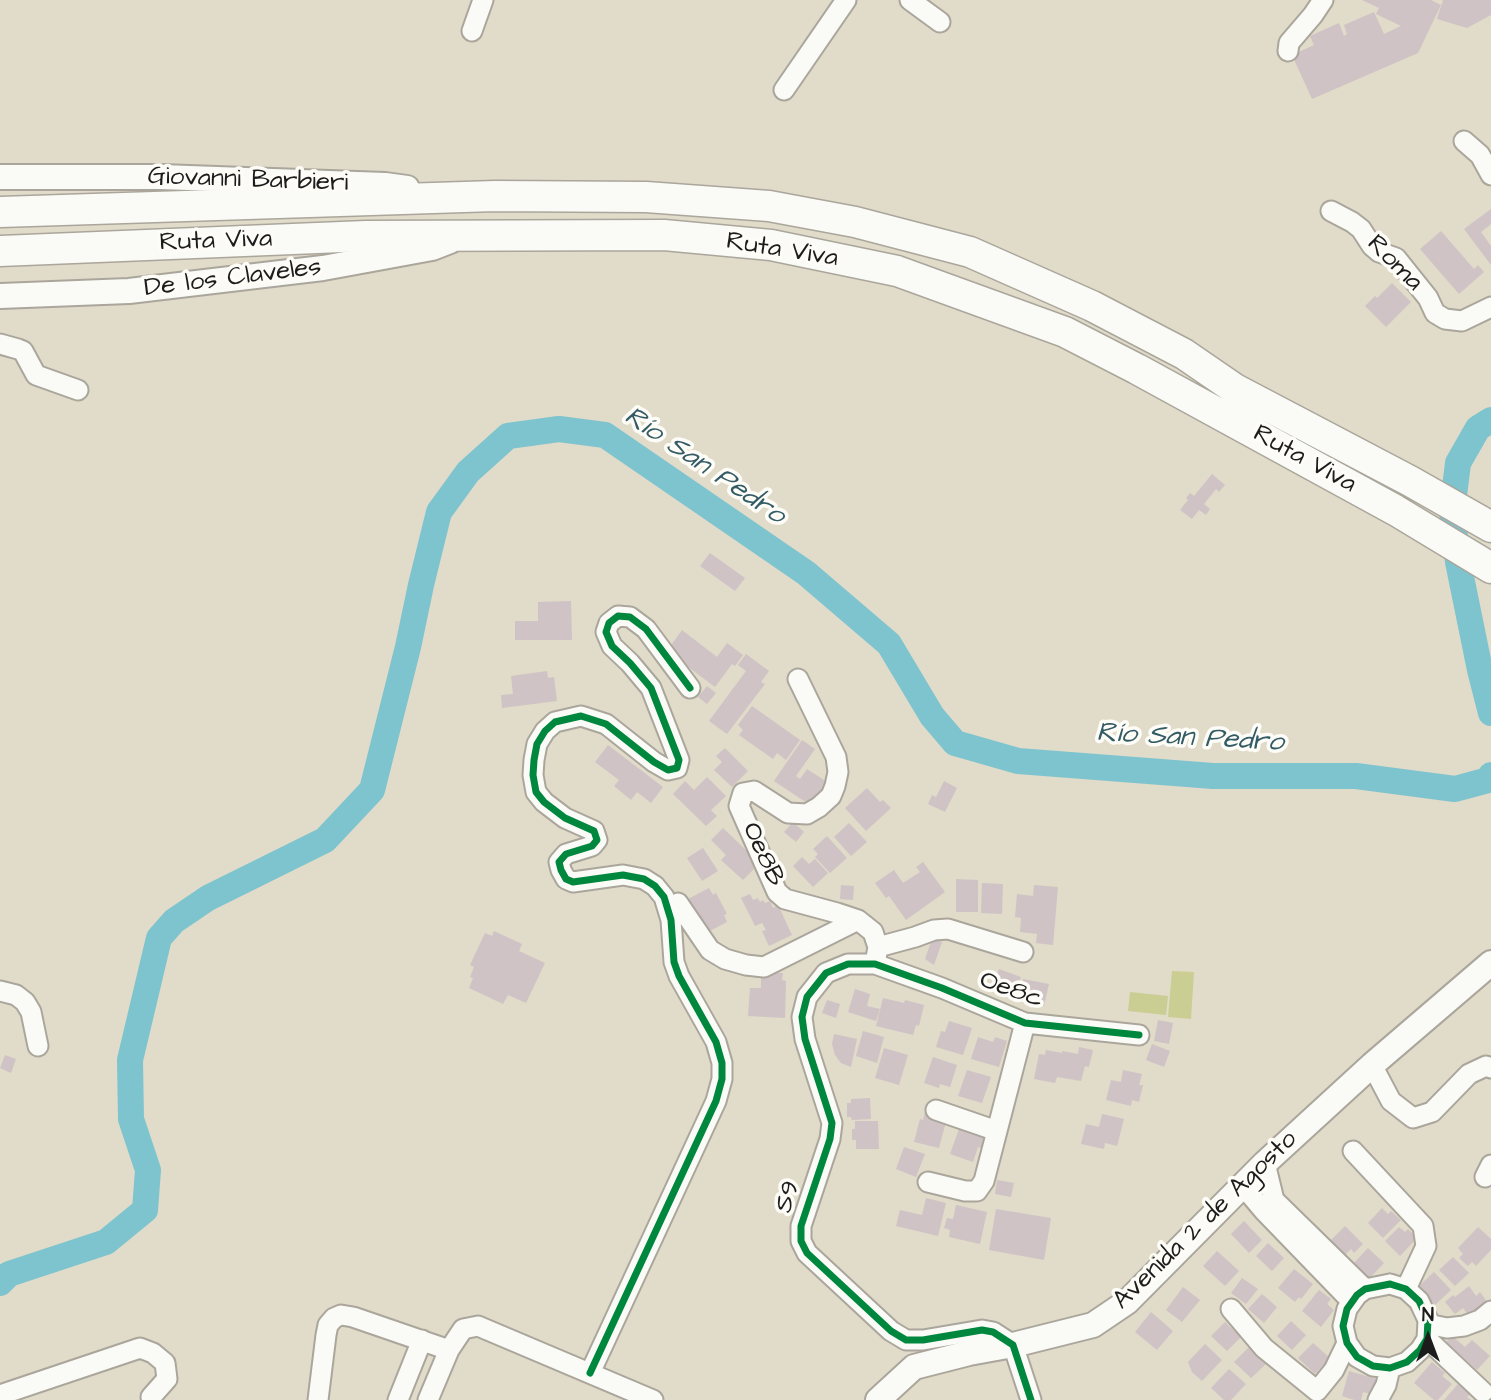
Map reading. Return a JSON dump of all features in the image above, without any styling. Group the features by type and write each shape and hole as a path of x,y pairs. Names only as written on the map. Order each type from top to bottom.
{"highway":[{"name":"Ruta Viva","path":"0,212 495,196 646,197 769,206 855,222 970,252 1092,306 1184,354 1235,389 1491,527"},
{"name":"Ruta Viva","path":"0,251 366,236 664,235 771,245 897,271 1065,332 1395,510 1491,568"}],"main road":[{"name":"Giovanni Barbieri","path":"0,177 161,177 385,185 495,196"},
{"name":"De los Claveles","path":"0,296 129,291 323,268 432,248 461,236"},
{"name":"Avenida 2 de Agosto","path":"878,1400 914,1367 1093,1325 1127,1302 1265,1163 1372,1065 1491,963"}],"street":[{"path":"472,31 483,0"},
{"path":"784,90 846,0"},
{"path":"909,0 940,22"},
{"path":"1288,51 1289,43 1323,0"},
{"path":"1464,141 1480,155 1491,175"},
{"name":"Roma","path":"1331,211 1352,222 1379,252 1396,258 1428,298 1435,313 1445,319 1462,321 1491,307"},
{"path":"0,344 23,351 36,375 78,390"},
{"path":"590,1373 716,1101 722,1079 722,1063 716,1042 674,962 671,920 664,897 655,886 644,879 623,875 573,882 566,878 559,862 566,854 592,846 597,840 594,831 565,818 544,802 536,792 534,760 537,744 545,731 555,722 582,716 606,724 668,770 677,768 679,760 651,688 612,646 606,632 608,623 618,617 630,617 646,629 690,688"},
{"name":"Oe8B","path":"798,679 836,757 838,772 831,796 807,814 788,813 754,792 743,793 739,806 777,892 785,899 858,920"},
{"path":"678,903 709,950 746,965 764,967 858,920 873,932 876,955 934,930 948,929 1023,952"},
{"name":"Oe8c","path":"876,955 942,988 1025,1023 1139,1035"},
{"name":"S9","path":"876,955 826,973 807,997 802,1017 805,1039 832,1123 830,1139 801,1226 801,1241 807,1252 891,1331 906,1340 923,1340 982,1330 993,1332 1013,1345"},
{"path":"0,991 16,995 25,1002 31,1012 38,1046"},
{"path":"928,1182 965,1191 977,1191 984,1181 1025,1023"},
{"path":"1372,1065 1391,1101 1413,1118 1432,1112 1469,1074 1486,1066 1491,1068"},
{"path":"936,1110 997,1131"},
{"path":"1353,1152 1423,1226 1426,1246 1406,1289"},
{"path":"1265,1163 1273,1200 1358,1295"},
{"path":"1243,1186 1262,1209 1358,1295"},
{"path":"1483,1392 1428,1330 1419,1301 1406,1289 1390,1284 1358,1295 1346,1309 1343,1326 1347,1343 1357,1357 1373,1366 1390,1367 1407,1362 1420,1350 1428,1330 1432,1325 1447,1328 1464,1326 1480,1320 1491,1311"},
{"path":"1231,1309 1264,1348 1317,1391 1334,1370 1347,1343"},
{"path":"318,1400 328,1325 341,1315 449,1350"},
{"path":"429,1400 449,1350 463,1329 478,1326 653,1400"},
{"path":"398,1400 422,1340"},
{"path":"1013,1345 1031,1400"},
{"path":"0,1395 141,1348 153,1353 165,1363 167,1379 148,1399"},
{"path":"1378,1400 1386,1385 1390,1367"}],"green space":[{"path":"1172,971 1194,972 1191,1019 1168,1017"},
{"path":"1130,992 1168,996 1166,1015 1128,1011"}],"building":[{"path":"1362,0 1431,0 1441,5 1418,53 1312,99 1292,55 1314,45 1310,36 1339,23 1344,36 1347,34 1344,25 1374,12 1384,34 1401,26 1376,14 1379,8"},
{"path":"1443,0 1491,0 1491,15 1467,28 1437,19"},
{"path":"1491,209 1491,224 1481,232 1491,246 1491,265 1464,229"},
{"path":"1441,231 1474,269 1478,265 1484,272 1459,294 1420,249"},
{"path":"1392,283 1411,302 1386,327 1365,306"},
{"path":"1212,474 1225,485 1219,492 1216,489 1204,504 1210,509 1206,515 1199,510 1192,519 1180,510 1190,493 1194,496"},
{"path":"710,553 745,578 735,591 700,566"},
{"path":"571,601 572,640 515,640 515,621 538,621 538,602"},
{"path":"682,630 717,657 727,643 743,655 735,666 732,664 715,687 667,651"},
{"path":"746,654 769,671 761,682 765,684 727,734 709,721 746,671 738,665"},
{"path":"547,671 548,678 554,677 557,701 502,708 501,695 513,694 511,676"},
{"path":"707,686 716,693 707,704 698,697"},
{"path":"752,706 800,740 786,760 777,753 773,759 739,735 743,730 738,725"},
{"path":"802,740 815,749 796,776 800,779 807,769 827,782 810,805 774,781"},
{"path":"608,745 663,787 651,803 637,792 631,800 614,786 619,780 595,762"},
{"path":"725,748 748,771 732,787 714,770 722,762 716,756"},
{"path":"707,777 726,796 711,810 717,816 706,826 673,794 685,781 694,790"},
{"path":"944,781 957,788 945,812 928,804 932,795 936,797"},
{"path":"867,788 880,802 883,800 891,808 866,831 845,808"},
{"path":"793,822 804,832 796,842 784,832"},
{"path":"849,823 867,842 851,856 834,837"},
{"path":"723,828 761,862 743,880 721,860 726,855 711,840"},
{"path":"827,836 847,858 830,873 815,857 818,854 813,849"},
{"path":"703,848 718,871 702,881 687,858"},
{"path":"802,857 809,864 815,859 828,873 813,887 793,866"},
{"path":"923,862 945,892 906,920 889,896 886,898 875,883 894,870 903,883 920,872 916,867"},
{"path":"956,879 978,880 978,912 956,912"},
{"path":"982,883 1003,884 1002,914 981,913"},
{"path":"841,885 854,886 853,900 840,899"},
{"path":"1034,885 1058,887 1053,945 1036,943 1037,934 1020,932 1021,918 1015,917 1017,894 1033,896"},
{"path":"709,888 713,895 716,893 727,914 724,915 727,922 704,934 688,906 691,904 688,899"},
{"path":"750,894 753,900 758,898 765,903 770,901 773,908 778,905 792,935 769,946 762,931 766,930 762,923 755,926 741,898"},
{"path":"494,931 522,944 519,951 545,963 526,1003 508,995 503,1004 469,988 474,967 470,965 485,933 492,936"},
{"path":"932,939 942,942 934,965 925,959"},
{"path":"999,969 1021,977 1010,998 991,991"},
{"path":"761,972 783,973 782,980 786,981 785,1018 748,1016 750,988 761,988"},
{"path":"1023,979 1049,984 1044,1006 1025,1002 1028,992 1020,990"},
{"path":"855,989 870,994 867,1006 880,1009 876,1021 848,1012"},
{"path":"883,998 924,1005 919,1026 916,1025 913,1035 876,1026"},
{"path":"827,1000 840,1004 836,1018 822,1013"},
{"path":"1158,1020 1173,1023 1169,1044 1154,1041"},
{"path":"949,1021 972,1028 963,1055 936,1047 941,1031 945,1032"},
{"path":"863,1031 884,1037 877,1063 856,1056"},
{"path":"834,1034 857,1039 851,1067 841,1063 835,1055 832,1044"},
{"path":"978,1037 993,1042 995,1037 1007,1041 999,1067 971,1059"},
{"path":"1152,1044 1170,1051 1164,1067 1146,1060"},
{"path":"1079,1047 1093,1050 1089,1067 1085,1066 1081,1081 1057,1077 1055,1083 1034,1079 1039,1054 1045,1055 1046,1050 1078,1054"},
{"path":"884,1048 908,1055 899,1085 875,1078"},
{"path":"5,1055 16,1059 11,1073 0,1068"},
{"path":"933,1057 957,1065 950,1087 940,1084 939,1088 924,1083"},
{"path":"967,1070 991,1077 982,1103 958,1096"},
{"path":"1123,1070 1142,1074 1139,1085 1143,1085 1139,1102 1132,1100 1131,1106 1106,1100 1111,1080 1121,1082"},
{"path":"870,1098 871,1119 852,1120 847,1117 847,1103 851,1103 851,1099"},
{"path":"925,1112 947,1118 939,1148 914,1142 920,1119 923,1120"},
{"path":"1102,1114 1124,1119 1117,1146 1105,1143 1104,1149 1081,1144 1086,1124 1099,1127"},
{"path":"855,1121 878,1121 879,1149 856,1149 856,1140 852,1140"},
{"path":"959,1129 990,1139 986,1150 978,1147 973,1162 950,1154"},
{"path":"904,1147 925,1154 916,1177 896,1169"},
{"path":"997,1180 1014,1183 1011,1197 995,1194"},
{"path":"926,1198 946,1203 938,1236 896,1226 900,1210 922,1215"},
{"path":"956,1205 987,1212 980,1244 949,1237 950,1230 944,1228 947,1218 953,1219"},
{"path":"1382,1208 1388,1214 1391,1211 1401,1220 1383,1238 1368,1223"},
{"path":"996,1209 1051,1218 1044,1260 989,1250"},
{"path":"1244,1221 1262,1240 1249,1253 1231,1234"},
{"path":"1345,1226 1363,1244 1354,1253 1351,1249 1344,1256 1329,1242"},
{"path":"1399,1227 1405,1232 1408,1229 1417,1238 1400,1256 1385,1241"},
{"path":"1478,1227 1491,1239 1491,1250 1476,1266 1472,1262 1468,1266 1459,1258 1463,1254 1458,1248"},
{"path":"1268,1243 1284,1258 1272,1271 1256,1256"},
{"path":"1368,1248 1384,1263 1367,1281 1351,1266"},
{"path":"1217,1251 1239,1271 1225,1286 1203,1266"},
{"path":"1453,1257 1469,1273 1455,1286 1439,1270"},
{"path":"1294,1269 1313,1284 1301,1299 1299,1297 1295,1302 1278,1288"},
{"path":"1434,1272 1451,1290 1435,1305 1418,1287"},
{"path":"1242,1278 1258,1289 1246,1304 1231,1293"},
{"path":"1469,1286 1476,1296 1480,1292 1487,1302 1469,1316 1463,1308 1455,1314 1445,1302"},
{"path":"1183,1287 1200,1300 1182,1322 1166,1310"},
{"path":"1319,1290 1331,1299 1327,1304 1334,1310 1321,1327 1302,1311"},
{"path":"1262,1294 1277,1307 1264,1323 1248,1309"},
{"path":"1151,1312 1173,1331 1157,1350 1135,1332"},
{"path":"1291,1321 1306,1335 1292,1350 1277,1336"},
{"path":"1225,1322 1241,1337 1227,1351 1211,1336"},
{"path":"1452,1336 1465,1347 1472,1340 1490,1356 1477,1370 1446,1342"},
{"path":"1313,1343 1330,1358 1315,1374 1298,1358"},
{"path":"1205,1344 1222,1360 1202,1381 1192,1372 1188,1362"},
{"path":"1249,1347 1266,1364 1251,1378 1234,1362"},
{"path":"1432,1362 1445,1373 1442,1376 1452,1384 1438,1400 1434,1400 1414,1383"},
{"path":"1229,1369 1246,1384 1231,1400 1224,1400 1211,1388"},
{"path":"1349,1371 1376,1379 1371,1394 1363,1392 1361,1400 1342,1396"},
{"path":"1458,1384 1470,1394 1467,1397 1471,1400 1444,1400"}],"waterway":[{"name":"Río San Pedro","path":"1491,420 1478,428 1458,463 1452,512 1458,562 1491,713"},
{"name":"Río San Pedro","path":"0,1283 9,1274 106,1242 145,1210 148,1170 131,1119 130,1060 159,938 174,921 208,898 325,840 372,790 439,512 468,472 508,436 559,429 605,435 806,573 889,644 932,716 955,743 1018,761 1213,776 1356,776 1455,789 1488,780 1491,775"}],"cycle path":[{"path":"590,1373 716,1101 722,1079 722,1063 716,1042 674,962 671,920 664,897 655,886 644,879 623,875 573,882 566,879 559,862 566,854 592,846 597,840 594,831 565,818 544,802 536,792 534,760 537,744 545,731 555,722 581,716 606,724 668,770 677,768 679,760 651,688 612,646 606,632 609,623 618,616 630,617 646,629 690,688"},
{"path":"1031,1400 1013,1345 993,1332 982,1330 923,1340 906,1340 891,1331 807,1253 801,1241 801,1226 830,1139 832,1123 805,1039 802,1017 807,997 826,973 848,964 875,964 942,988 1025,1023 1139,1035"},
{"path":"1390,1284 1406,1289 1419,1301 1428,1320 1427,1339 1420,1350 1407,1362 1390,1368 1373,1366 1357,1357 1347,1343 1343,1326 1347,1309 1357,1295 1365,1289 1390,1284"}]}
